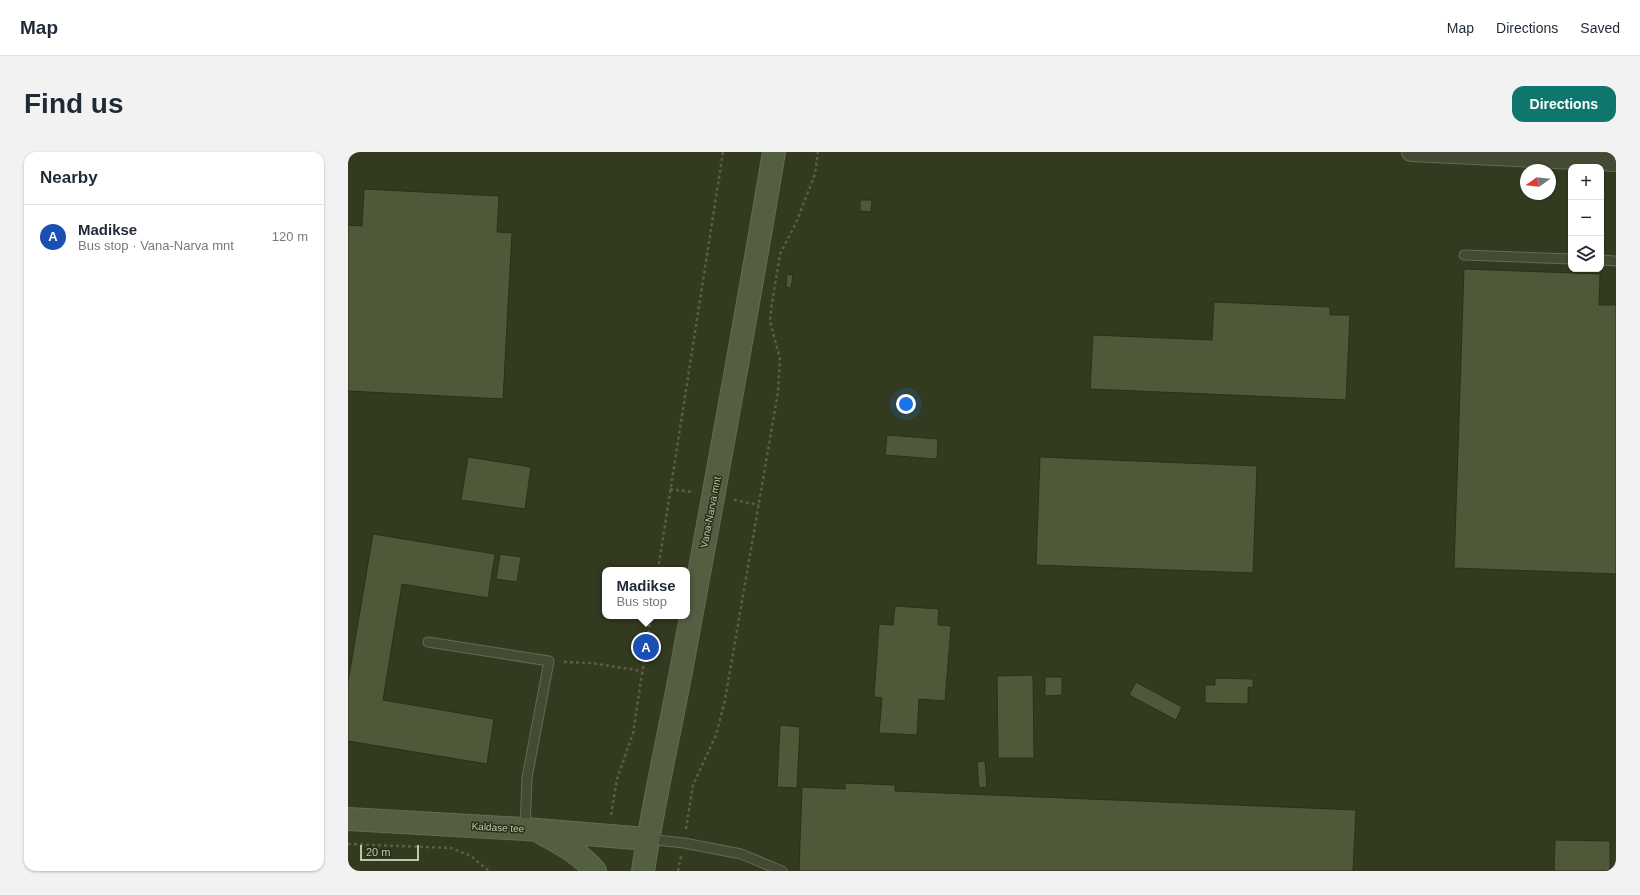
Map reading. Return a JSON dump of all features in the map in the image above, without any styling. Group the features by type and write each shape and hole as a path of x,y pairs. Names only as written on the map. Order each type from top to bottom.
{"main road":[{"name":"Vana-Narva mnt","path":"643,871 752,286 774,152"},
{"name":"Kaldase tee","path":"348,819 531,829 648,840"},
{"path":"531,829 572,850 586,860 595,871"}],"street":[{"path":"1411,152 1616,162"}],"lane":[{"path":"1464,255 1568,259"},
{"path":"1604,260 1616,261"},
{"path":"428,642 549,661 527,778 531,829"},
{"path":"648,840 684,843 741,854 782,871"}],"path":[{"path":"658,567 723,152"},
{"path":"678,871 693,786 716,736 726,700 778,392 780,359 770,321 780,254 796,223 815,174 818,152"},
{"path":"609,836 611,811 617,779 633,733 651,619"},
{"path":"549,661 591,663 642,671"},
{"path":"348,844 451,848 471,856 489,871"}],"building":[{"path":"364,189 499,196 497,232 512,233 503,399 348,391 348,225 362,226"},
{"path":"860,200 872,200 871,212 860,211"},
{"path":"1464,269 1600,274 1599,305 1616,305 1616,574 1454,568"},
{"path":"787,274 793,275 791,288 786,287"},
{"path":"1214,302 1330,307 1330,315 1350,315 1346,400 1090,389 1093,335 1212,340"},
{"path":"887,435 938,439 937,459 885,455"},
{"path":"468,457 531,467 525,509 461,500"},
{"path":"1040,457 1257,466 1253,573 1036,565"},
{"path":"373,534 495,554 488,598 402,584 383,700 494,719 487,764 348,741 348,682"},
{"path":"500,554 521,557 517,582 496,579"},
{"path":"895,606 939,609 938,625 951,626 945,701 919,699 917,735 879,733 882,698 874,697 879,624 893,625"},
{"path":"1033,675 1034,758 998,758 997,676"},
{"path":"1045,677 1062,677 1062,695 1045,696"},
{"path":"1215,678 1253,679 1253,688 1248,687 1248,704 1205,703 1205,685 1215,685"},
{"path":"1136,682 1182,707 1176,720 1129,695"},
{"path":"780,725 800,727 797,788 777,787"},
{"path":"985,761 987,787 979,788 977,762"},
{"path":"845,783 895,785 895,791 1356,810 1353,871 799,871 802,787 845,789"},
{"path":"1555,840 1610,841 1610,871 1554,871"}],"place":[{"name":"Madikse","path":"646,647"}]}
